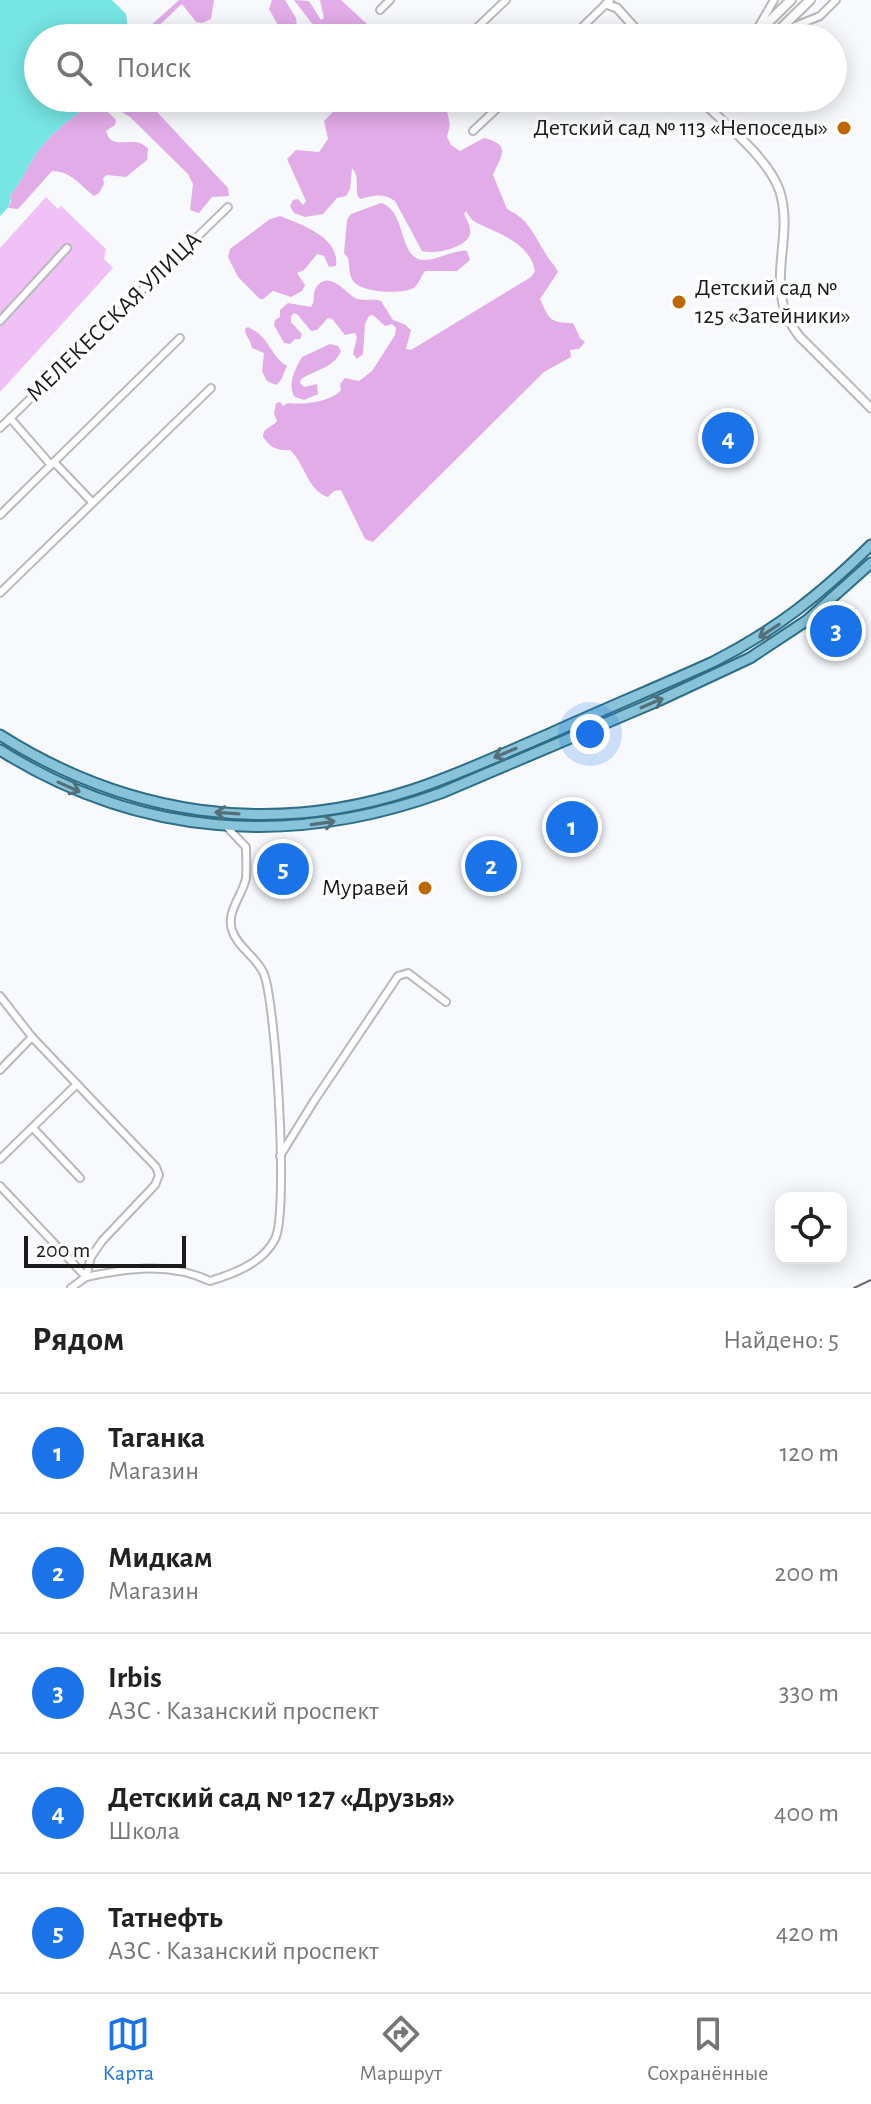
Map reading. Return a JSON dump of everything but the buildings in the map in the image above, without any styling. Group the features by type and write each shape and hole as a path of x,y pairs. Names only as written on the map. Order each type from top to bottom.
{"main road":[{"path":"766,24 791,0"},
{"path":"785,24 810,0"},
{"path":"0,735 52,765 112,791 196,810 266,815 321,811 411,790 576,722 748,644 797,613 871,545"},
{"path":"0,750 45,776 106,802 166,818 226,826 303,826 386,811 465,784 750,658 825,606 871,563"},
{"path":"576,722 583,723 585,727 580,733"}],"street":[{"path":"380,10 390,0"},
{"path":"481,24 506,0"},
{"path":"760,24 774,0"},
{"path":"801,24 820,16 836,0"},
{"path":"584,24 606,1 618,4 633,24"},
{"path":"473,131 493,112"},
{"path":"715,112 752,151 778,187 782,210 779,287 789,323 871,408"},
{"name":"МЕЛЕКЕССКАЯ УЛИЦА","path":"0,428 228,207"},
{"path":"0,321 67,248"},
{"path":"0,515 180,338"},
{"path":"0,593 211,388"},
{"path":"10,418 92,502"},
{"path":"71,1288 86,1277 120,1270 156,1268 181,1270 210,1281 239,1271 263,1253 275,1239 280,1220 280,1156 273,1017 263,971 231,929 231,914 246,879 246,847 226,826"},
{"path":"280,1156 398,976 408,973 446,1002"},
{"path":"0,996 32,1037 156,1167 159,1175 155,1185 102,1241 91,1257 86,1277"},
{"path":"0,1070 32,1037"},
{"path":"0,1159 77,1084"},
{"path":"33,1128 80,1178"},
{"path":"0,1186 86,1277"}],"shaded area":[{"path":"179,0 214,0 211,19 202,23 196,22 182,4 160,24 152,24"},
{"path":"272,0 285,0 297,24 277,24 269,9"},
{"path":"294,0 309,1 321,20 324,18 320,0 341,0 367,24 312,24"},
{"path":"80,112 108,112 116,120 115,125 106,131 108,136 114,141 144,145 148,148 147,160 126,177 107,175 103,178 104,184 99,193 94,196 70,176 52,171 18,209 8,208 10,195 33,159"},
{"path":"122,112 157,112 228,188 229,196 212,197 199,213 190,210 193,184 188,174"},
{"path":"333,112 447,112 450,125 447,137 451,145 460,151 484,138 499,144 502,152 493,175 507,209 529,227 558,272 540,299 552,319 573,323 585,342 579,349 570,350 571,357 544,372 373,542 365,539 341,490 334,491 328,497 321,494 290,450 275,448 263,434 277,421 274,414 276,403 280,402 283,406 324,400 341,390 340,384 345,378 359,381 372,371 395,335 396,328 392,324 385,326 373,315 369,316 365,324 363,354 357,359 353,354 355,333 345,335 328,318 317,330 311,331 294,313 291,322 302,334 300,339 290,344 284,343 274,325 280,317 280,310 288,303 311,307 316,288 321,283 331,281 355,298 381,301 393,320 411,330 406,349 411,350 531,277 535,271 526,252 518,245 472,220 466,211 464,214 470,231 468,239 449,249 422,251 395,201 382,196 358,197 356,175 352,168 350,189 346,196 337,198 323,214 305,217 294,213 290,206 293,200 298,199 303,205 306,201 287,159 296,150 319,152 328,139 324,121"},
{"path":"46,197 58,209 61,206 106,249 104,259 113,268 0,392 0,248"},
{"path":"381,203 394,214 408,248 418,259 430,260 467,251 470,260 457,271 425,271 410,290 384,292 359,286 352,279 344,253 347,220 351,214"},
{"path":"280,216 326,240 336,256 336,266 329,267 324,256 317,254 304,270 297,273 305,285 302,291 291,297 273,291 260,299 238,277 228,257 230,249 270,219"},
{"path":"248,327 261,336 287,366 276,385 267,381 262,371 264,353 252,348 245,331"},
{"path":"330,344 338,346 341,351 338,357 301,379 300,383 304,387 317,384 318,394 304,400 295,397 292,382 302,357"}],"water":[{"path":"0,0 112,0 126,14 127,24 24,24 24,112 80,112 44,144 10,195 10,204 0,216"}],"railway":[{"path":"854,1288 871,1280"}],"place":[{"name":"Детский сад № 113 «Непоседы»","path":"844,128"},
{"name":"Детский сад № 125 «Затейники»","path":"679,302"},
{"name":"Детский сад № 127 «Друзья»","path":"728,438"},
{"name":"Irbis","path":"836,631"},
{"name":"Таганка","path":"572,827"},
{"name":"Мидкам","path":"491,866"},
{"name":"Татнефть","path":"283,869"},
{"name":"Муравей","path":"425,888"}]}
